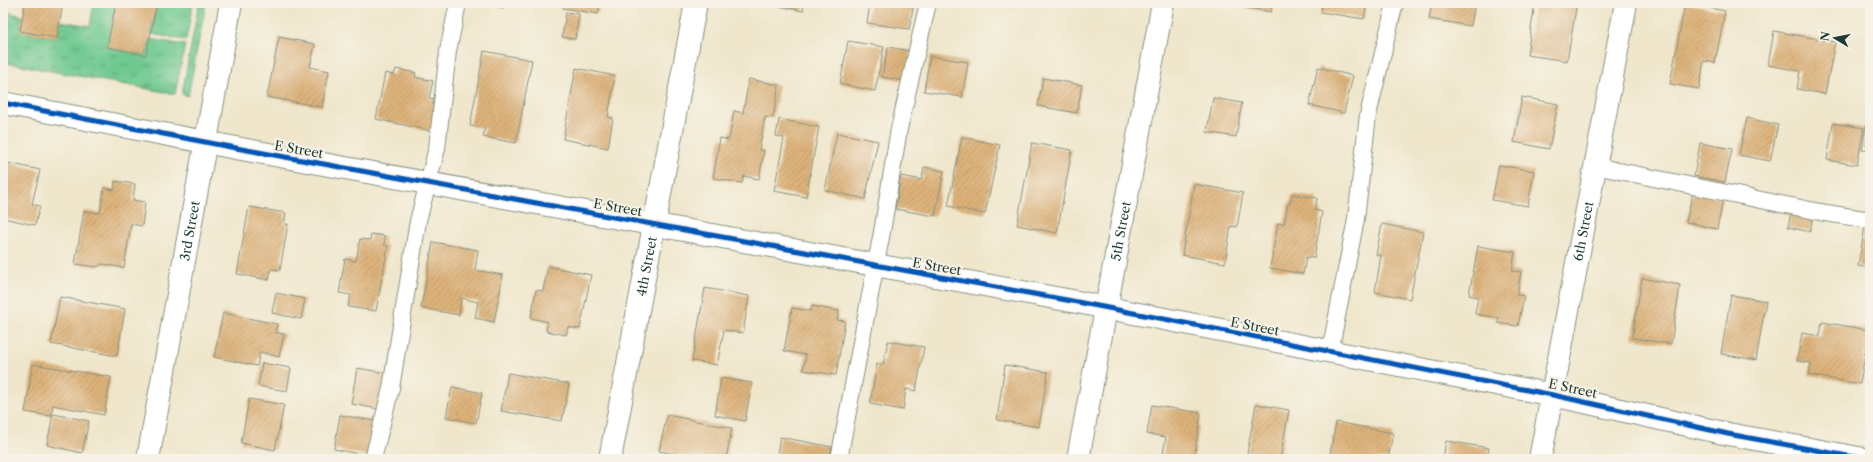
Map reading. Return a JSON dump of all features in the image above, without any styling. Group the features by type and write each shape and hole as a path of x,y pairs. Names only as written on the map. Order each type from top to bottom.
{"street":[{"name":"3rd Street","path":"148,459 231,3"},
{"name":"4th Street","path":"610,459 696,3"},
{"name":"5th Street","path":"1078,459 1164,3"},
{"name":"6th Street","path":"1540,459 1626,3"},
{"name":"E Street","path":"3,103 428,184 1072,301 1553,395 1728,434 1864,459"}],"lane":[{"path":"373,459 391,388 418,221 437,148 448,51 458,3"},
{"path":"839,459 876,266 891,182 898,129 920,42 928,3"},
{"path":"1330,352 1356,219 1368,115 1395,3"},
{"path":"1595,166 1820,212 1870,220"}],"green space":[{"path":"94,3 116,3 108,47 146,55 150,39 185,45 175,94 3,62 3,11 23,16 20,31 57,38 60,21 90,26"},
{"path":"157,3 193,3 186,40 151,34"},
{"path":"199,3 206,3 188,96 182,94"}],"building":[{"path":"25,3 63,3 57,38 20,31"},
{"path":"116,3 157,3 146,55 107,47"},
{"path":"484,3 505,3 504,8"},
{"path":"564,3 600,3 598,14 563,8"},
{"path":"764,3 804,3 803,11"},
{"path":"870,3 914,3 909,29 867,23"},
{"path":"1235,3 1273,3 1271,12 1234,6"},
{"path":"1322,3 1367,3 1364,19 1321,12"},
{"path":"1432,3 1475,3 1471,26 1429,19"},
{"path":"1535,3 1577,3 1567,61 1527,55"},
{"path":"1685,3 1725,11 1715,63 1704,61 1699,89 1670,84"},
{"path":"566,12 579,14 575,39 562,37"},
{"path":"1774,31 1835,42 1825,94 1797,89 1800,71 1768,65"},
{"path":"279,37 315,44 310,67 329,71 322,107 267,97"},
{"path":"848,41 884,47 875,91 840,84"},
{"path":"888,47 911,51 905,81 882,77"},
{"path":"484,51 532,60 516,143 483,137 485,128 470,126"},
{"path":"930,56 968,62 962,97 924,91"},
{"path":"1318,67 1353,76 1344,113 1309,105"},
{"path":"576,68 615,76 608,117 613,118 608,148 563,139"},
{"path":"396,69 416,73 415,77 433,81 429,98 437,99 431,131 376,119 385,73 394,75"},
{"path":"1043,78 1082,85 1077,113 1038,106"},
{"path":"749,79 779,85 773,118 765,117 759,150 764,151 759,179 744,176 742,183 713,178 720,138 729,140 734,111 743,113"},
{"path":"1522,97 1558,104 1549,149 1514,142"},
{"path":"1213,98 1242,103 1236,137 1207,132"},
{"path":"1870,108 1870,151 1862,150"},
{"path":"1747,118 1778,125 1770,161 1739,155"},
{"path":"779,119 819,127 806,197 774,191 784,138 776,136"},
{"path":"1833,123 1864,128 1857,165 1827,160"},
{"path":"837,133 878,141 865,199 825,190"},
{"path":"962,137 1000,145 985,214 948,206"},
{"path":"1032,143 1072,150 1057,233 1017,225"},
{"path":"1700,143 1732,149 1725,182 1694,176"},
{"path":"3,162 40,170 32,204 40,206 35,225 3,218"},
{"path":"1499,165 1534,171 1528,206 1492,200"},
{"path":"924,167 944,171 935,216 895,209 901,176 922,180"},
{"path":"115,181 135,184 133,200 145,202 142,226 131,224 124,268 102,264 97,267 75,264 84,211 100,213 104,188 114,190"},
{"path":"1194,184 1243,193 1237,227 1231,226 1225,263 1182,255"},
{"path":"1693,193 1723,199 1717,229 1686,222"},
{"path":"1292,194 1317,198 1315,210 1322,212 1314,258 1306,257 1303,274 1270,268 1278,223 1284,224 1288,204 1290,204"},
{"path":"249,207 286,213 284,224 288,224 280,270 271,269 269,280 237,274"},
{"path":"1791,212 1813,217 1810,232 1788,227"},
{"path":"1382,224 1423,232 1410,299 1375,292 1381,255 1376,255"},
{"path":"1865,227 1870,228 1870,268 1858,266"},
{"path":"371,234 385,236 384,245 388,246 376,311 348,307 351,295 339,293 345,259 356,261 360,239 370,240"},
{"path":"433,242 478,250 475,270 503,275 494,322 475,318 478,302 461,298 459,315 421,308"},
{"path":"1478,246 1515,252 1512,271 1521,272 1517,295 1524,296 1518,326 1498,323 1499,318 1475,314 1478,297 1469,295"},
{"path":"548,266 591,275 580,329 568,327 566,335 546,331 548,322 531,318 536,290 543,291"},
{"path":"1642,278 1680,285 1671,344 1632,338"},
{"path":"705,288 749,296 743,333 724,330 717,365 692,361"},
{"path":"276,293 305,299 301,319 272,313"},
{"path":"1731,295 1766,301 1756,360 1721,354"},
{"path":"60,297 125,309 117,356 51,344"},
{"path":"811,306 839,311 837,320 845,321 836,375 803,370 806,355 784,351 792,308 811,311"},
{"path":"223,313 277,324 275,332 284,334 279,357 260,352 257,366 214,357"},
{"path":"1822,322 1869,330 1860,384 1809,375 1811,363 1797,361 1802,333 1820,336"},
{"path":"888,341 924,347 916,391 906,389 903,410 870,404 877,364 883,365"},
{"path":"262,363 291,368 287,391 258,386"},
{"path":"33,364 111,377 104,415 53,405 51,416 25,412"},
{"path":"1005,365 1048,372 1039,427 997,420"},
{"path":"357,368 385,373 379,409 351,404"},
{"path":"508,373 569,384 562,421 501,411"},
{"path":"721,378 752,383 745,421 715,415"},
{"path":"452,387 482,393 476,423 446,417"},
{"path":"249,399 284,405 275,450 241,443"},
{"path":"1256,404 1289,410 1280,459 1246,459"},
{"path":"1152,405 1201,413 1194,459 1162,459 1166,437 1147,434"},
{"path":"53,414 89,421 82,453 47,445"},
{"path":"340,415 375,421 369,456 334,449"},
{"path":"667,415 732,428 726,459 700,459 659,451"},
{"path":"1336,422 1393,433 1388,459 1329,459"},
{"path":"780,437 832,447 830,459 776,459"},
{"path":"1446,441 1489,448 1487,459 1443,459"},
{"path":"3,455 21,458 21,459 3,459"}],"cycle path":[{"path":"3,103 236,148 1072,301 1553,395 1728,434 1864,459"}]}
